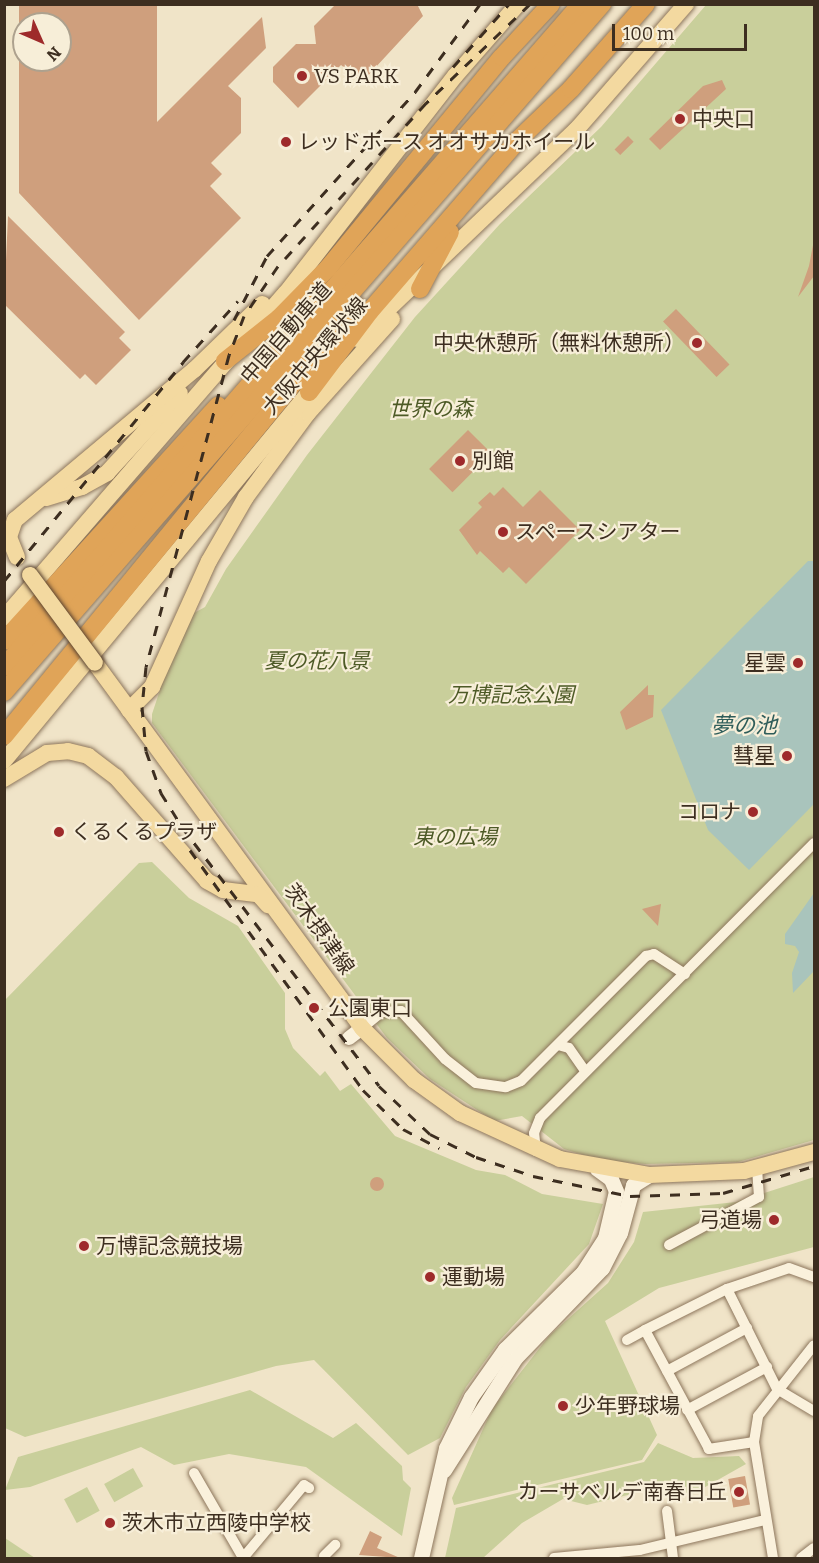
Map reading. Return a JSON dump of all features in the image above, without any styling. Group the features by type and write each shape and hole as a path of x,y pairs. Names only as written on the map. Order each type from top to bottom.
{"highway":[{"path":"225,361 279,318 328,268 502,57 551,4"},
{"name":"中国自動車道","path":"4,667 581,4"},
{"name":"中国自動車道","path":"4,692 602,4"},
{"path":"420,289 453,228 571,88 646,4"},
{"path":"4,736 559,54"},
{"path":"309,392 370,311 455,212 517,141 571,88"},
{"path":"4,641 396,207 440,167"}],"main road":[{"path":"4,618 342,224 456,75 519,4"},
{"name":"大阪中央環状線","path":"4,761 309,392 431,266 620,84 686,4"},
{"path":"129,710 152,687 209,561 263,473 308,413 506,196"},
{"path":"17,557 9,531 34,503 202,362 342,224"},
{"path":"34,503 107,473 181,391 225,361"},
{"name":"茨木摂津線","path":"4,542 96,663 285,922 355,1033 414,1080 460,1113 536,1151 597,1169 649,1175 757,1168 814,1152"},
{"path":"4,779 47,753 68,751 88,756 116,777 207,881 223,890 258,894 285,922"},
{"path":"422,1558 446,1448 488,1372 519,1333 583,1272 605,1238 616,1191 611,1179 597,1169"},
{"path":"439,1477 515,1358 602,1268 620,1233 633,1185 649,1175"}],"street":[{"path":"536,1151 534,1132 540,1118 814,843"},
{"path":"355,1033 382,1012 401,1011 445,1059 476,1083 495,1088 521,1081 646,956 654,954 685,974"},
{"path":"558,1045 568,1048 586,1072"},
{"path":"669,1245 760,1196 757,1168"},
{"path":"627,1340 727,1289 789,1268 809,1279 814,1277"},
{"path":"727,1289 777,1389 814,1411"},
{"path":"667,1371 747,1328"},
{"path":"645,1330 709,1449 754,1442"},
{"path":"773,1558 754,1442 758,1416 777,1389 814,1345"},
{"path":"687,1410 767,1367"},
{"path":"194,1473 243,1558 304,1485 309,1488"},
{"path":"667,1511 673,1558"},
{"path":"554,1558 640,1554 672,1540 765,1520"},
{"path":"801,1558 814,1548"}],"green space":[{"name":"万博記念公園","path":"706,5 814,5 814,1140 738,1162 645,1164 600,1160 564,1149 522,1116 494,1121 430,1079 387,1038 152,723 152,714 170,660 194,613 205,607 226,569 307,455 415,317 500,224 601,127"},
{"path":"152,862 189,898 238,926 285,993 285,1029 293,1048 320,1076 325,1071 340,1091 351,1084 395,1136 476,1170 505,1175 542,1194 603,1204 589,1244 500,1340 466,1387 440,1438 408,1455 314,1360 276,1366 25,1437 5,1428 5,1000 139,863"},
{"path":"814,1177 814,1247 659,1288 605,1321 657,1435 642,1460 454,1505 452,1498 492,1409 549,1336 608,1283 634,1242 643,1212 736,1202"},
{"path":"250,1390 333,1438 356,1423 402,1466 403,1480 411,1488 402,1536 306,1467 229,1454 174,1465 141,1447 30,1487 5,1490 18,1457"},
{"path":"658,1443 693,1458 739,1456 746,1464 691,1495 679,1491 640,1492 587,1505 563,1499 522,1523 483,1558 445,1558 456,1508 644,1462"},
{"path":"133,1468 143,1486 114,1502 104,1484"},
{"path":"87,1487 100,1511 77,1523 64,1499"},
{"path":"5,1538 35,1558 5,1558"}],"water":[{"name":"夢の池","path":"808,561 814,561 814,804 749,870 708,830 661,710"},
{"path":"814,893 814,971 793,993 792,973 799,952 795,946 785,944 785,934"}],"building":[{"path":"19,4 157,4 157,122 262,17 266,48 228,86 241,98 241,133 211,163 222,174 210,186 241,218 139,320 19,193 19,72 72,72 72,12 19,12"},
{"path":"336,4 417,4 423,16 362,82 341,65 298,108 273,82 273,67 296,44 316,44 314,26"},
{"name":"中央口","path":"722,80 726,89 660,150 649,139 703,86"},
{"path":"628,136 634,142 620,155 615,149"},
{"path":"8,216 125,332 119,338 131,350 96,385 85,374 80,379 4,304"},
{"path":"814,240 814,276 798,297 809,266"},
{"name":"中央休憩所（無料休憩所）","path":"676,309 729,364 717,377 663,322"},
{"name":"別館","path":"468,430 491,453 452,492 429,469"},
{"path":"503,487 523,507 540,490 580,530 526,584 509,567 503,573 480,551 477,555 459,530 482,507 478,503 490,492 494,496"},
{"path":"648,685 648,695 654,695 653,717 626,730 620,712"},
{"path":"661,904 658,926 642,909"},
{"path":"374,1177 380,1177 384,1184 380,1191 374,1191 370,1187 370,1181"},
{"name":"カーサベルデ南春日丘","path":"745,1476 750,1505 733,1508 728,1479"},
{"path":"370,1531 382,1537 377,1548 400,1558 359,1555"}],"railway":[{"path":"234,320 267,256 415,92 480,4"},
{"path":"453,67 509,4"},
{"path":"530,4 426,103 278,266 244,316 229,355 146,667 142,707 146,751 161,793 182,827 379,1086 430,1134 476,1157 533,1176 630,1196 723,1193 814,1166"},
{"path":"4,581 183,362 238,301"},
{"path":"190,850 363,1090 403,1129 439,1148"}],"place":[{"name":"VS PARK","path":"302,76"},
{"name":"中央口","path":"680,119"},
{"name":"レッドホース オオサカホイール","path":"286,142"},
{"name":"中央休憩所（無料休憩所）","path":"697,343"},
{"name":"別館","path":"460,461"},
{"name":"スペースシアター","path":"503,532"},
{"name":"星雲","path":"798,663"},
{"name":"彗星","path":"787,756"},
{"name":"コロナ","path":"753,812"},
{"name":"くるくるプラザ","path":"59,832"},
{"name":"公園東口","path":"314,1008"},
{"name":"弓道場","path":"774,1220"},
{"name":"万博記念競技場","path":"84,1246"},
{"name":"運動場","path":"430,1277"},
{"name":"少年野球場","path":"563,1406"},
{"name":"カーサベルデ南春日丘","path":"739,1492"},
{"name":"茨木市立西陵中学校","path":"110,1523"}],"park label":[{"name":"世界の森","path":"431,409"},
{"name":"夏の花八景","path":"317,661"},
{"name":"東の広場","path":"455,837"}]}
